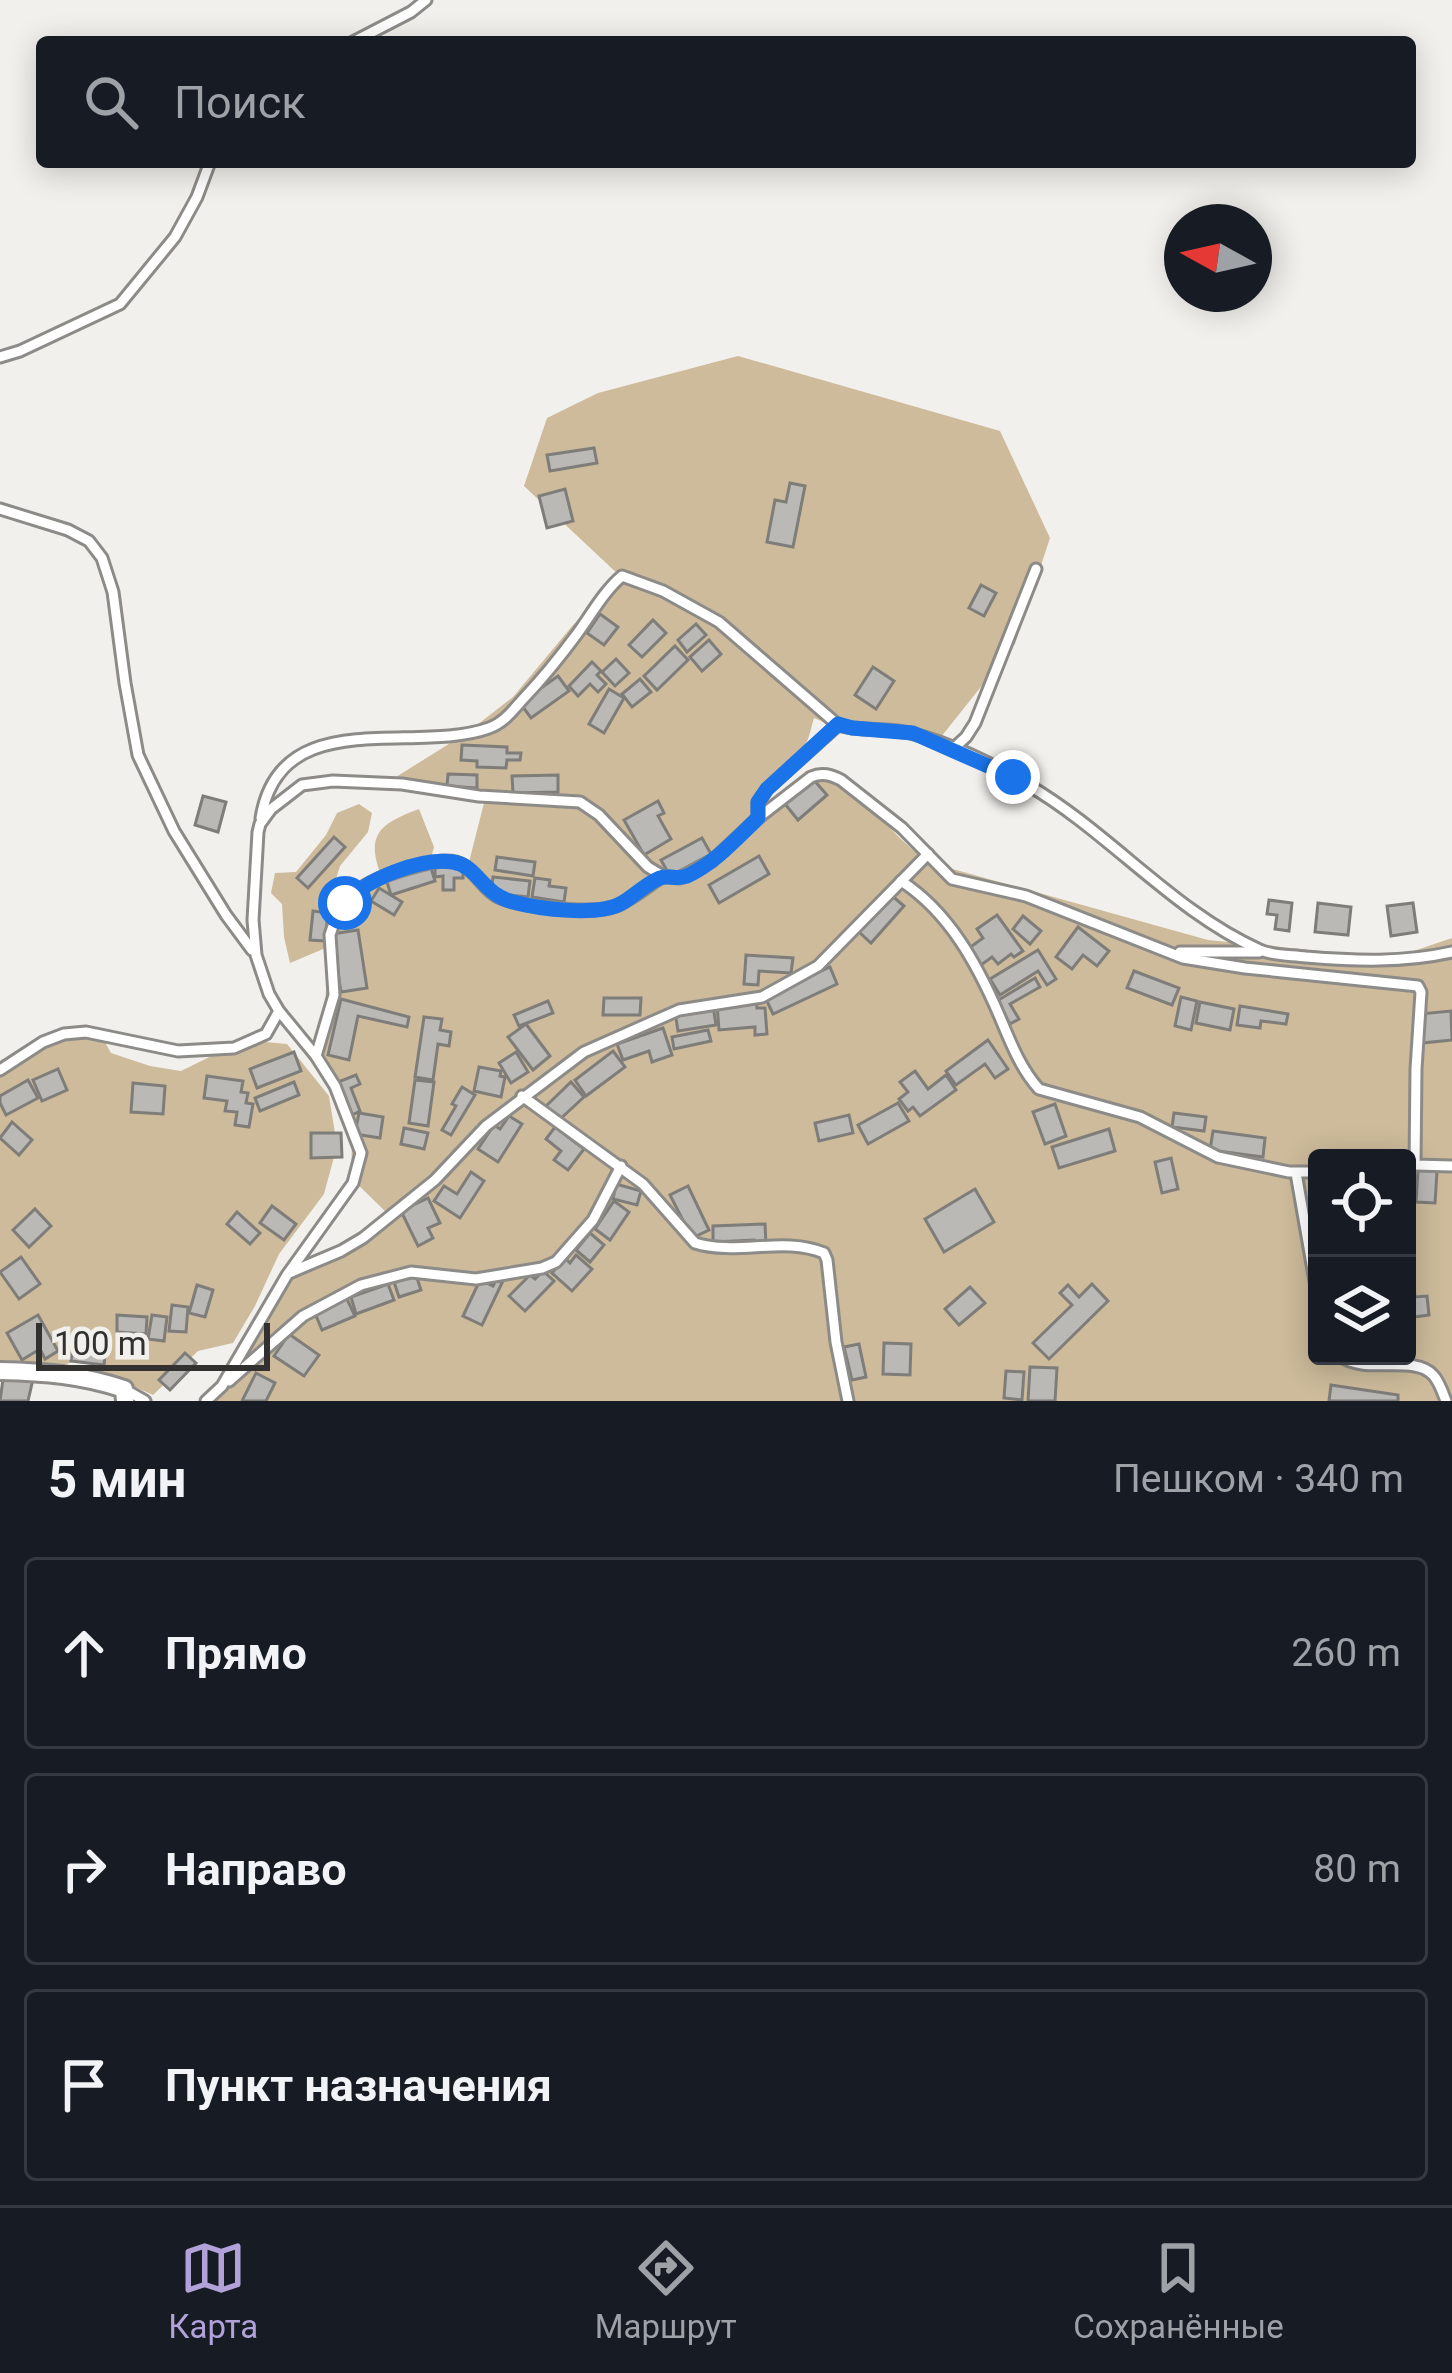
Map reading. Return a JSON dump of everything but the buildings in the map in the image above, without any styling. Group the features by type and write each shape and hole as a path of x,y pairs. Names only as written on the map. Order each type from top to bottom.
{"street":[{"path":"0,1370 66,1373 124,1395"}],"lane":[{"path":"365,36 426,0"},
{"path":"0,357 121,304 175,237 208,168"},
{"path":"0,509 68,530 89,541 102,558 113,592 138,755 175,831 256,955"},
{"path":"952,749 975,723 1036,569"},
{"path":"222,1386 286,1275 353,1183 361,1153 335,1086 279,1011 256,955 253,920 265,796 276,776 296,758 318,748 355,740 478,731 501,723 548,672 620,576 663,591 719,622 838,724 913,733 1013,777 1047,797 1179,899 1264,952"},
{"path":"758,818 758,802 767,789 838,724"},
{"path":"260,824 271,808 297,788 333,781 580,802 599,814 648,867 663,876 682,878 712,861 812,777 826,774 841,780 902,828 949,878 1026,896 1195,961 1418,986 1412,1149"},
{"path":"286,1275 363,1238 435,1180 486,1126 584,1052 679,1010 757,998 818,966 928,854"},
{"path":"316,1056 334,995 330,935 345,903 368,882 448,861 469,869 493,895 514,902 605,909 663,876"},
{"path":"901,881 932,904 950,926 1039,1089 1140,1117 1218,1156 1308,1172"},
{"path":"1169,952 1264,952 1394,961 1452,952"},
{"path":"0,1070 64,1034 86,1032 178,1051 234,1048 266,1034 279,1011"},
{"path":"522,1096 643,1184 695,1243 798,1247 824,1253 848,1401"},
{"path":"1416,1165 1452,1166"},
{"path":"206,1401 302,1316 361,1285 420,1272 476,1279 556,1262 593,1220 621,1166"},
{"path":"1296,1173 1311,1257"},
{"path":"1360,1365 1427,1370 1435,1376 1446,1401"},
{"path":"124,1395 145,1401"}],"shaded area":[{"path":"738,356 1000,431 1050,538 1015,644 933,747 902,733 843,730 814,718 805,745 770,787 756,817 821,775 861,799 918,854 923,847 942,866 1208,940 1393,958 1452,938 1452,1401 202,1401 232,1374 296,1262 331,1250 386,1212 351,1178 352,1140 330,1086 310,1057 324,1030 328,947 290,963 282,904 271,893 275,873 296,872 337,813 359,804 372,813 368,832 340,866 333,889 341,901 381,875 375,849 380,832 419,809 434,847 430,862 468,866 485,799 396,777 513,697 621,577 524,486 547,418 598,393"},
{"path":"84,1034 101,1035 111,1053 181,1071 244,1040 287,1044 329,1096 337,1146 324,1194 279,1254 233,1343 198,1351 153,1395 83,1359 56,1367 0,1368 0,1062 12,1069 52,1044"}],"route":[{"path":"345,903 368,882 448,861 469,869 493,895 514,902 566,909 613,908 663,876 682,878 712,861 758,818 758,802 767,789 838,724 913,733 1013,777"}]}
